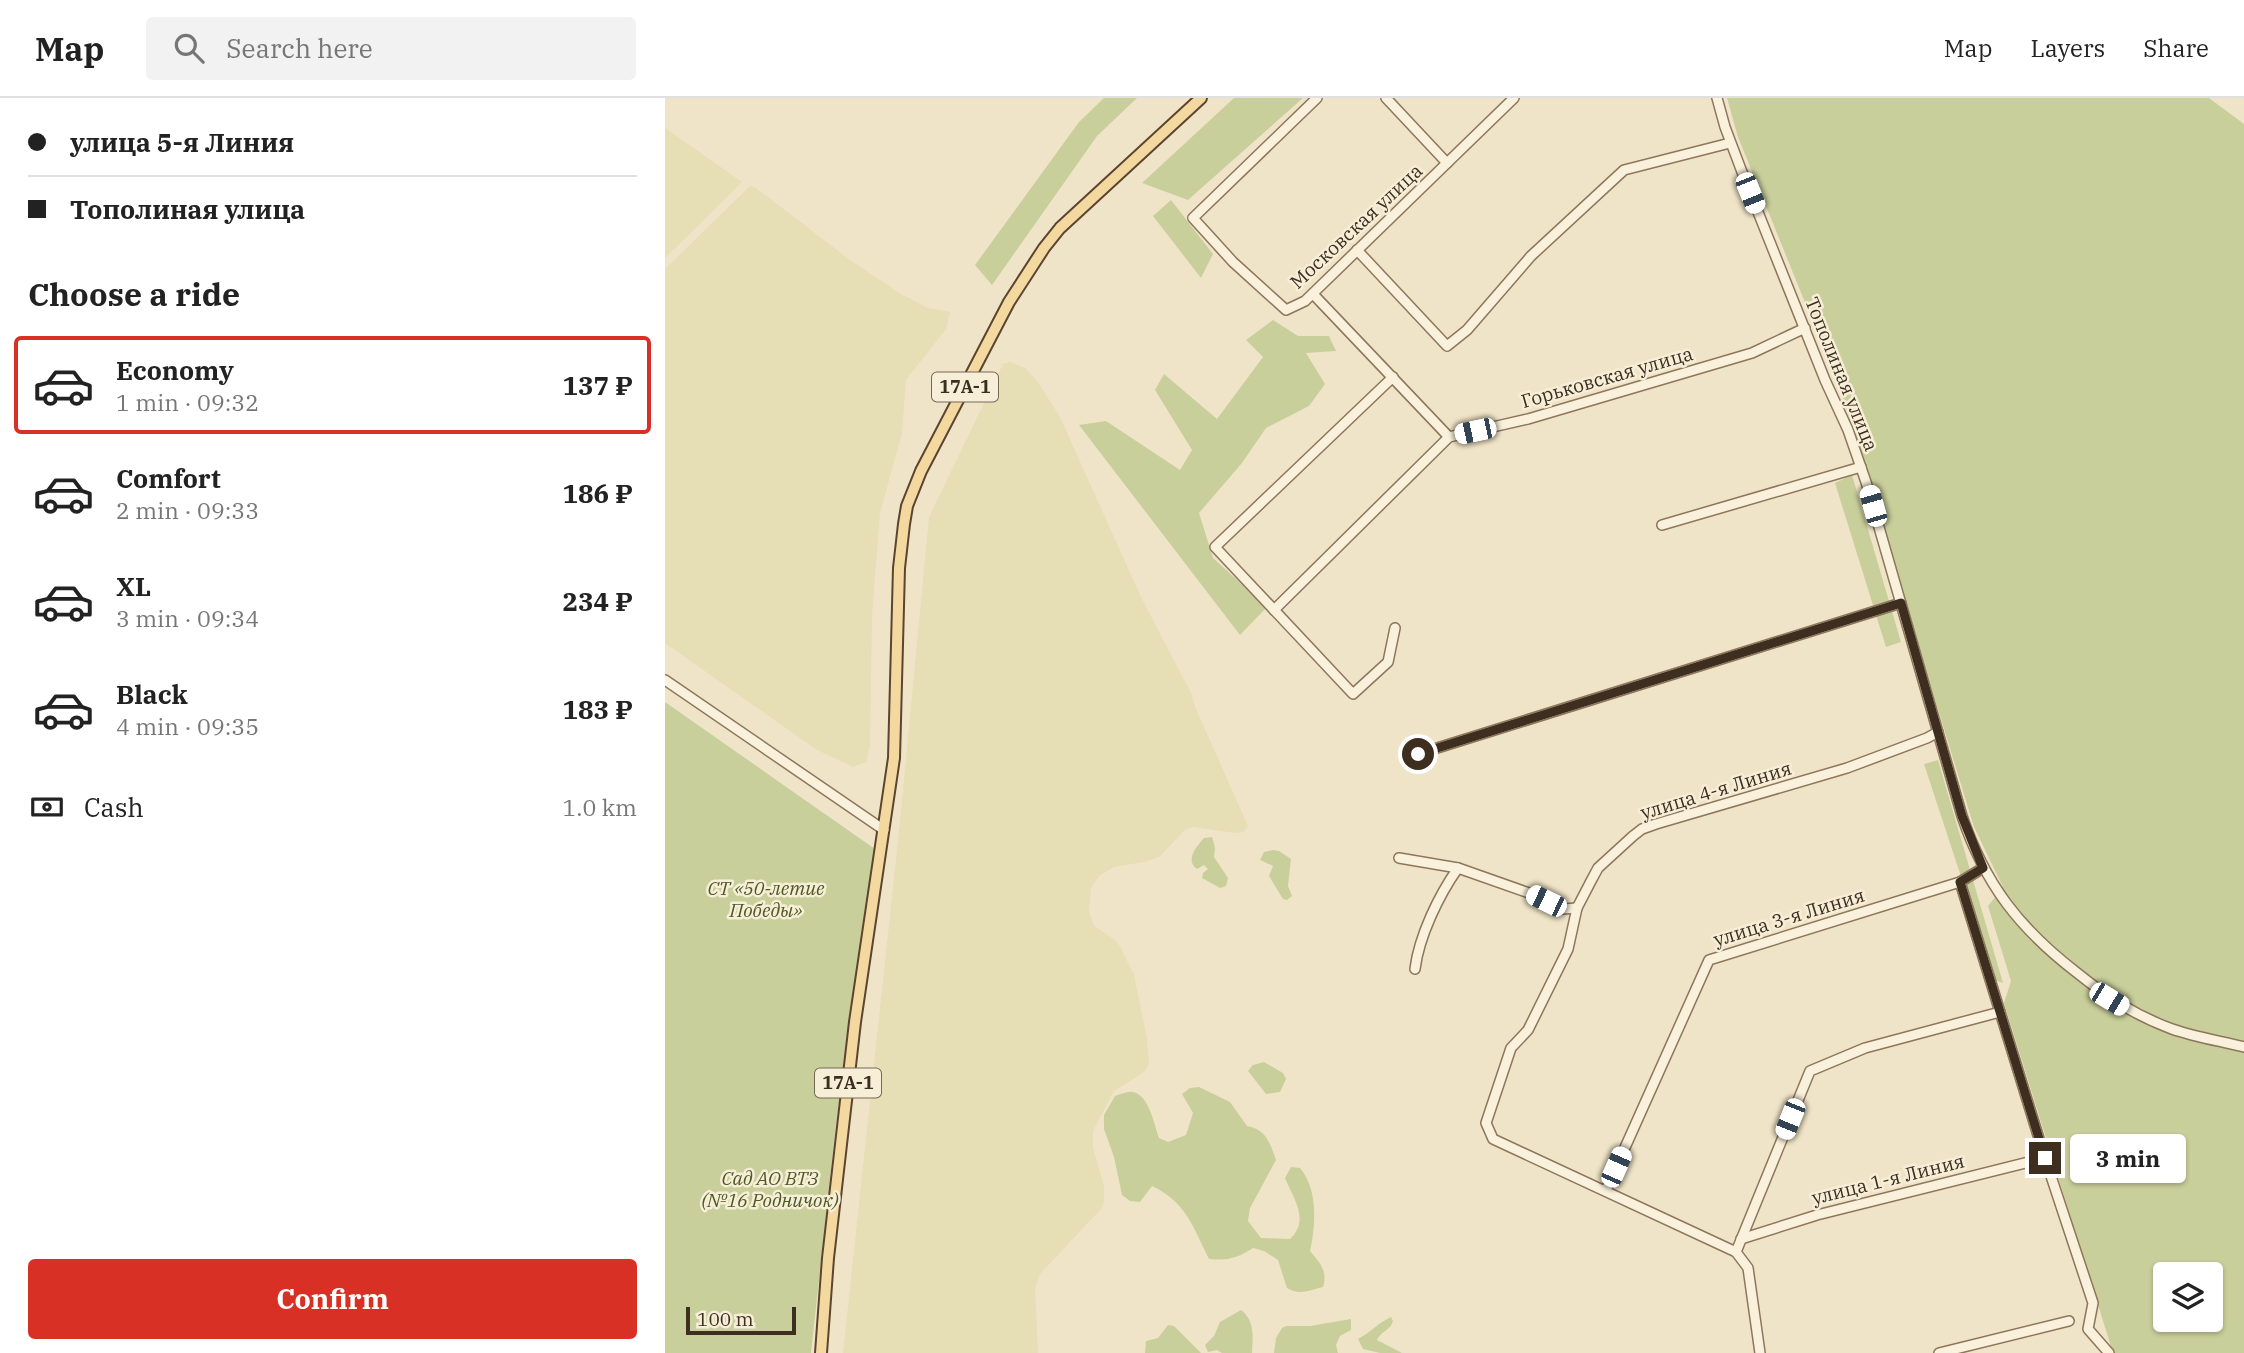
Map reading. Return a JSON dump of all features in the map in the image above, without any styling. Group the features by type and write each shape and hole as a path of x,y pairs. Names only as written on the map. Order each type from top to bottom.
{"main road":[{"name":"17А-1","path":"821,1353 828,1258 855,1022 894,758 901,546 907,506 917,479 1009,302 1044,247 1060,228 1201,98"}],"street":[{"name":"Московская улица","path":"1317,98 1193,218 1233,262 1286,310 1313,294 1514,98"},
{"path":"1386,98 1447,163"},
{"name":"Тополиная улица","path":"1717,98 1731,143 1825,380 1849,429 1962,816 1983,868 2024,927 2109,999 2174,1030 2244,1047"},
{"path":"1357,250 1447,346 1467,330 1531,256 1624,170 1731,143"},
{"path":"1274,610 1449,437 1313,294"},
{"name":"Горьковская улица","path":"1449,437 1528,419 1742,356 1805,328"},
{"path":"1393,377 1215,547 1353,694 1388,662 1395,628"},
{"path":"1662,525 1861,467"},
{"path":"1418,754 1901,603"},
{"path":"665,680 884,830"},
{"name":"улица 4-я Линия","path":"1606,1190 1493,1139 1486,1123 1511,1048 1528,1030 1568,949 1577,908 1598,868 1642,829 1847,768 1938,732"},
{"path":"1399,858 1458,868 1529,893 1563,909 1577,908"},
{"path":"1415,969 1416,957 1443,890 1458,868"},
{"name":"улица 3-я Линия","path":"1606,1190 1709,960 1960,882 1983,868"},
{"path":"1960,882 2093,1303 2088,1329 2109,1353"},
{"path":"1736,1252 1810,1071 1865,1048 2000,1012"},
{"name":"улица 1-я Линия","path":"1741,1239 1817,1215 2045,1158"},
{"path":"1606,1190 1736,1252 1748,1268 1760,1353"},
{"path":"1939,1353 2070,1321"}],"shaded area":[{"path":"665,128 742,182 665,258"},
{"path":"750,186 901,294 928,308 950,312 946,329 906,380 902,433 880,513 872,615 870,745 866,762 853,767 817,750 665,643 665,269"},
{"path":"1010,362 1025,368 1037,381 1059,415 1141,597 1191,693 1248,826 1244,832 1236,833 1193,827 1186,829 1159,857 1114,867 1100,875 1091,888 1089,911 1094,926 1120,946 1134,975 1149,1063 1140,1075 1114,1091 1093,1131 1093,1148 1104,1186 1104,1203 1040,1274 1035,1288 1038,1353 843,1353 900,822 929,517 1003,364"}],"green space":[{"path":"1104,98 1137,98 1097,136 992,285 975,265 1079,122"},
{"path":"1234,98 1303,98 1188,200 1142,183"},
{"path":"1727,98 2209,98 2244,124 2244,1353 2113,1353 2004,1003 2011,981 1988,906 2003,887 1974,827 1840,389 1738,137"},
{"path":"1171,200 1213,254 1201,278 1153,216"},
{"path":"1273,320 1298,336 1329,336 1336,351 1306,353 1325,384 1309,406 1266,428 1242,463 1199,513 1213,558 1267,607 1240,635 1079,425 1106,421 1180,470 1192,450 1155,390 1164,374 1217,419 1263,357 1246,340"},
{"path":"1852,475 1901,642 1886,647 1835,483"},
{"name":"СТ «50-летие Победы»","path":"665,702 875,849 836,1124 811,1353 665,1353"},
{"path":"1938,760 2003,983 1995,980 1924,764"},
{"path":"1212,837 1214,857 1228,878 1226,886 1220,888 1202,878 1208,869 1204,865 1197,869 1192,862 1193,853 1204,838"},
{"path":"1273,850 1291,859 1288,886 1292,896 1287,900 1283,899 1269,876 1273,866 1260,860 1264,852"},
{"path":"1264,1062 1283,1073 1286,1079 1280,1092 1266,1094 1248,1071 1253,1065"},
{"path":"1199,1087 1230,1102 1247,1126 1259,1130 1272,1148 1276,1160 1250,1208 1248,1221 1261,1238 1290,1239 1296,1232 1300,1217 1285,1178 1291,1167 1300,1168 1306,1177 1314,1208 1310,1251 1324,1272 1323,1287 1300,1292 1287,1288 1278,1260 1253,1248 1232,1258 1209,1259 1187,1216 1164,1192 1152,1186 1140,1202 1130,1201 1122,1195 1114,1157 1104,1129 1104,1115 1115,1096 1129,1092 1139,1094 1147,1104 1159,1138 1168,1142 1186,1135 1193,1113 1182,1094 1190,1088"},
{"path":"1241,1310 1251,1324 1252,1353 1222,1353 1217,1350 1208,1352 1205,1345 1214,1336 1220,1322"},
{"path":"1391,1317 1392,1324 1377,1340 1402,1353 1380,1353 1363,1349 1358,1339"},
{"path":"1351,1319 1351,1330 1340,1336 1336,1345 1338,1353 1274,1353 1276,1338 1286,1326 1310,1326"},
{"path":"1168,1325 1174,1326 1201,1353 1145,1353 1146,1341 1158,1338"}],"route":[{"path":"1418,754 1901,603 1962,816 1983,868 1960,882 2045,1158"}],"park label":[{"name":"Сад АО ВТЗ (№16 Родничок)","path":"770,1189"}]}
